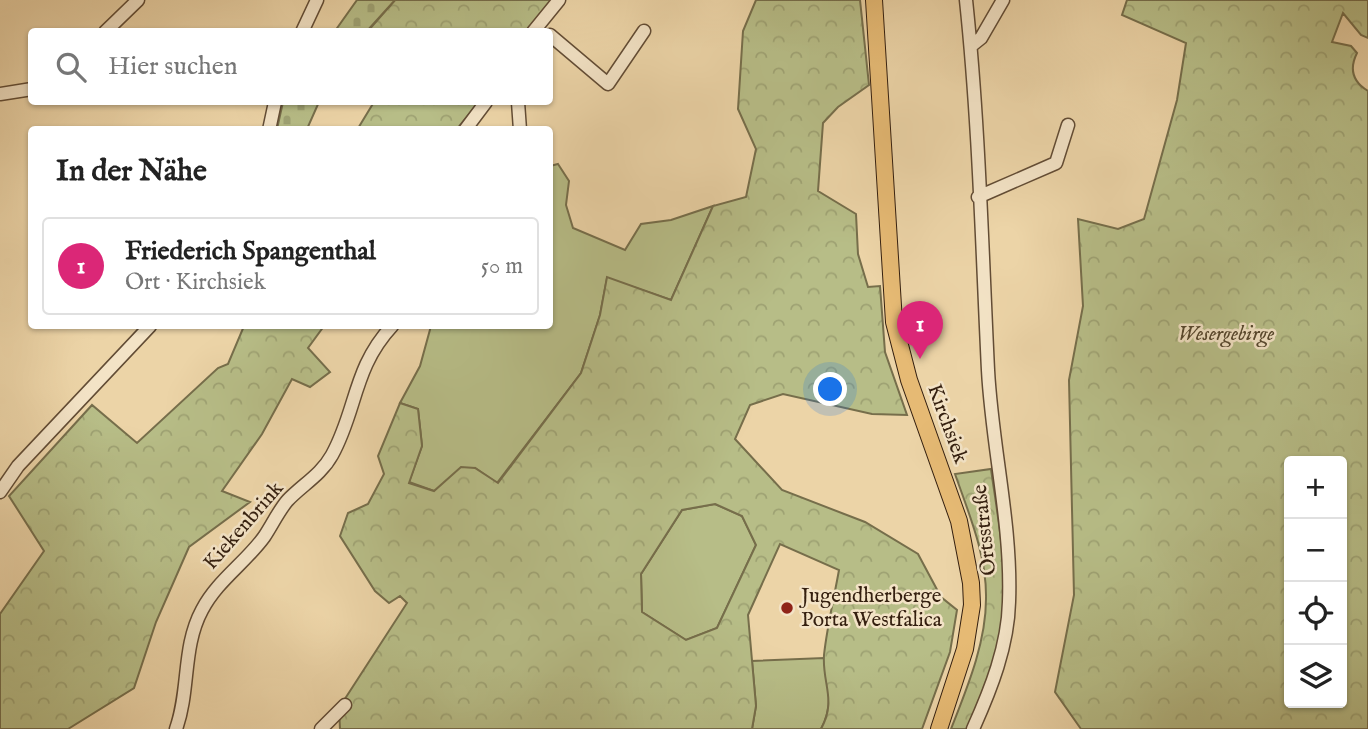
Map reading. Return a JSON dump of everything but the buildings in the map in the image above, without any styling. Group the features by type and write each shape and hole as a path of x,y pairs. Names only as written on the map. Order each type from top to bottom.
{"main road":[{"name":"Kirchsiek","path":"874,0 894,321 909,380 959,521 971,583 972,605 965,649 939,729"}],"street":[{"path":"109,28 138,0"},
{"path":"304,28 317,0"},
{"path":"543,28 559,0"},
{"name":"Ortsstraße","path":"965,0 971,46 988,374 1009,604 1005,638 995,676 973,729"},
{"path":"971,46 981,38 1003,0"},
{"path":"553,40 608,84 644,32"},
{"path":"0,94 28,90"},
{"path":"270,126 274,105"},
{"path":"468,126 484,105"},
{"path":"518,105 520,126"},
{"path":"978,197 1056,163 1068,125"},
{"path":"0,492 18,466 147,329"},
{"name":"Kiekenbrink","path":"176,729 182,712 192,637 201,612 213,591 264,537 289,499 322,470 333,455 358,378 369,355 390,329"},
{"path":"321,729 345,705"}],"green space":[{"path":"357,0 395,0 370,28 337,28"},
{"path":"395,0 552,0 529,28 370,28"},
{"path":"756,0 860,0 869,85 838,107 823,123 818,191 856,214 858,254 868,287 880,286 885,352 907,415 872,414 783,394 750,405 735,439 782,490 865,522 918,554 941,597 957,610 950,652 922,729 821,729 828,709 824,655 839,570 780,544 748,615 756,706 752,729 340,729 339,708 407,603 400,596 389,603 375,591 340,536 348,513 368,504 384,474 378,456 400,403 418,409 422,446 409,483 434,491 461,467 475,468 498,483 581,373 600,315 607,277 671,300 713,206 746,197 756,149 738,109 743,31","holes":["715,504 742,516 756,545 717,628 686,640 642,612 641,574 682,510"]},
{"name":"Wesergebirge","path":"1127,0 1368,0 1368,38 1361,35 1343,13 1332,42 1351,46 1357,53 1353,64 1354,75 1359,84 1368,91 1368,729 1081,729 1055,692 1074,595 1069,380 1083,306 1078,219 1118,229 1144,219 1177,100 1186,43 1122,15"},
{"path":"282,105 318,105 308,126 278,126"},
{"path":"372,105 477,105 459,126 359,126"},
{"path":"558,164 569,181 566,205 573,228 625,250 641,224 671,220 713,206 671,300 607,278 600,315 581,373 497,483 475,468 434,491 409,482 422,446 418,409 400,403 420,366 430,329 553,329 553,165"},
{"path":"243,329 322,329 308,348 330,372 310,387 292,379 262,434 222,491 250,502 189,547 156,622 134,688 68,729 0,729 0,614 44,551 9,496 92,405 137,443 218,368 228,364"},
{"path":"991,469 1003,563 1004,601 999,648 970,729 951,729 979,649 986,599 984,567 955,474"},
{"path":"715,504 742,516 756,545 717,628 686,640 642,612 641,574 682,510"},
{"path":"824,658 829,703 821,729 752,729 756,706 752,661"}],"place":[{"name":"Friederich Spangenthal","path":"920,359"},
{"name":"Jugendherberge Porta Westfalica","path":"787,608"}]}
